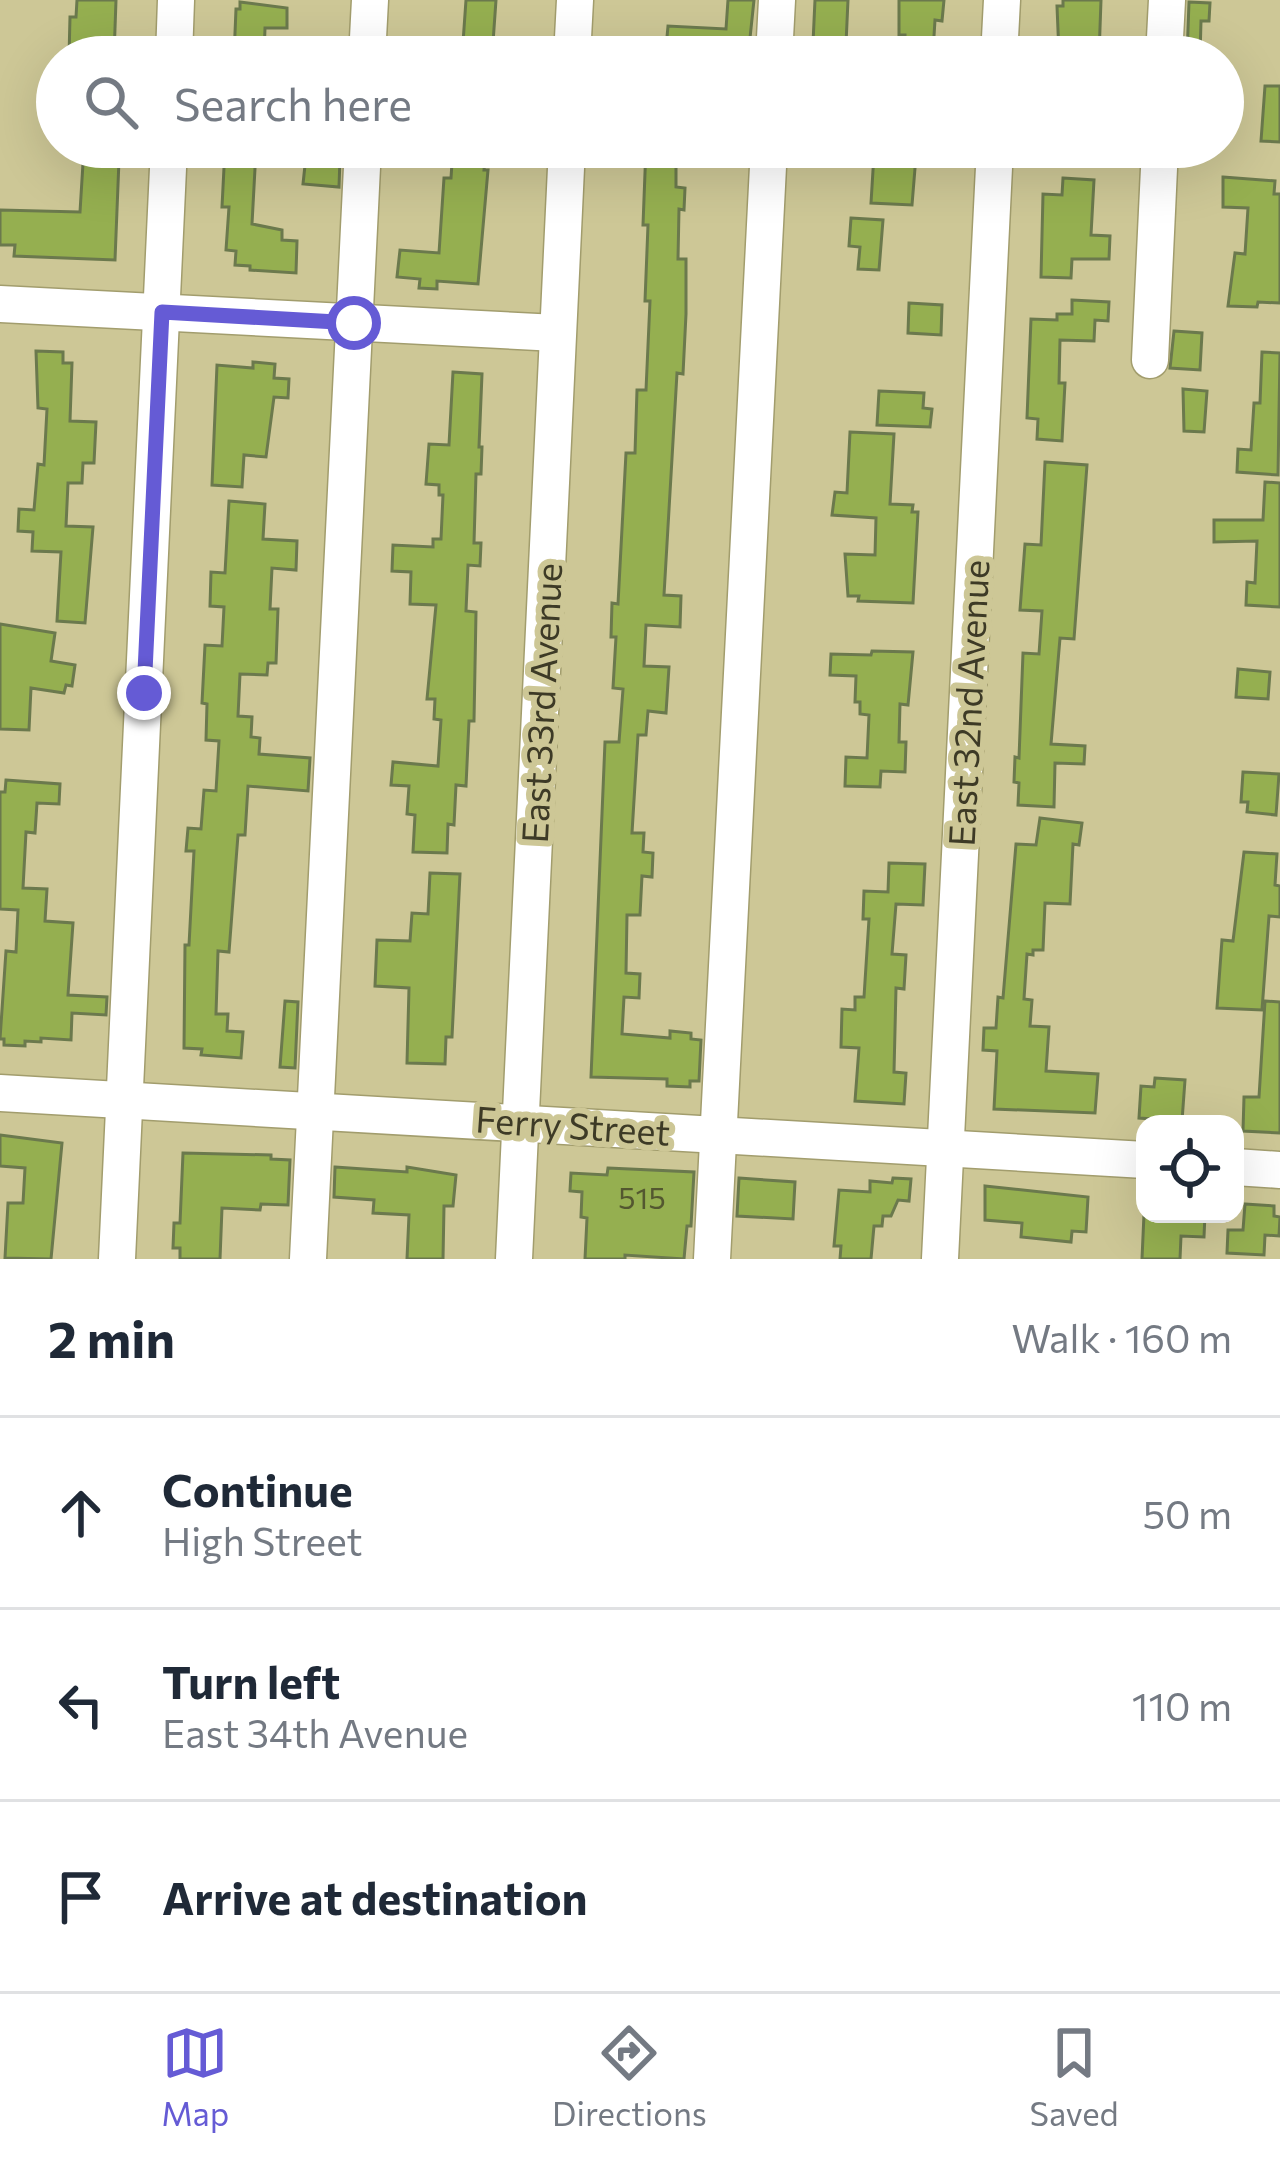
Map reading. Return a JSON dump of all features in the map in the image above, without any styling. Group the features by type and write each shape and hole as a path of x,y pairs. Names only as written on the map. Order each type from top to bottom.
{"street":[{"path":"175,36 176,0"},
{"path":"369,36 370,0"},
{"path":"573,36 575,0"},
{"path":"775,36 777,0"},
{"path":"1000,36 1002,0"},
{"path":"1165,36 1167,0"},
{"path":"117,1259 169,168"},
{"path":"308,1259 362,168"},
{"name":"East 33rd Avenue","path":"514,1259 566,168"},
{"path":"712,1259 769,168"},
{"name":"East 32nd Avenue","path":"940,1259 993,168"},
{"path":"1150,360 1159,168"},
{"path":"0,304 557,333"},
{"name":"Ferry Street","path":"0,1093 1136,1159"},
{"path":"1244,1168 1280,1170"}],"building":[{"path":"77,0 116,0 115,36 70,36 70,17 76,17"},
{"path":"466,0 496,0 493,36 463,36"},
{"path":"728,0 754,0 750,36 667,36 668,26 726,29"},
{"path":"815,0 848,0 846,36 813,36"},
{"path":"899,0 944,0 942,21 935,20 934,36 899,35"},
{"path":"1063,0 1101,0 1100,36 1058,36 1057,6 1063,6"},
{"path":"240,2 287,8 287,28 265,28 265,36 235,36 236,9"},
{"path":"1189,2 1210,3 1209,21 1201,21 1201,36 1188,36"},
{"path":"1265,86 1280,86 1280,142 1261,141"},
{"path":"83,168 119,168 115,260 14,256 15,245 0,245 0,210 80,212"},
{"path":"224,168 255,168 252,224 282,230 282,240 297,241 296,273 235,265 236,251 226,250 229,207 222,207"},
{"path":"305,168 340,168 339,187 303,184"},
{"path":"452,168 488,170 478,284 437,281 437,289 419,288 420,279 397,277 400,250 439,253 444,178 451,178"},
{"path":"645,168 676,168 676,187 685,188 684,210 679,209 678,259 686,259 686,314 683,374 677,373 664,595 681,596 680,627 646,625 644,666 669,667 666,713 648,711 646,735 638,735 632,833 644,833 643,852 653,853 652,877 642,876 640,915 627,915 626,973 640,974 639,998 624,997 622,1034 670,1038 670,1031 691,1033 691,1039 701,1040 699,1081 690,1081 690,1087 667,1086 667,1079 591,1077 605,742 619,742 623,689 613,688 612,603 618,604 626,453 635,453 637,390 646,390 650,301 645,301 648,225 643,225"},
{"path":"873,168 915,168 912,205 871,203"},
{"path":"1223,177 1275,181 1274,194 1280,194 1280,303 1228,306 1235,253 1245,254 1248,208 1223,207"},
{"path":"1063,178 1094,180 1091,235 1110,236 1109,259 1072,259 1071,278 1041,277 1043,194 1062,195"},
{"path":"851,218 883,220 879,270 858,269 860,247 849,246"},
{"path":"1072,300 1109,302 1108,321 1095,320 1094,341 1060,340 1059,383 1065,383 1062,441 1037,439 1038,419 1027,418 1031,319 1057,320 1057,314 1072,314"},
{"path":"909,303 942,305 941,335 908,333"},
{"path":"1174,331 1202,333 1200,370 1170,368"},
{"path":"36,351 63,352 63,363 72,363 70,421 96,422 94,463 83,463 82,483 68,483 66,526 93,527 85,623 57,621 61,552 32,551 33,532 18,531 19,509 34,510 38,464 44,465 47,409 38,408"},
{"path":"1262,352 1280,353 1278,475 1237,472 1238,449 1251,450 1254,403 1260,403"},
{"path":"253,362 275,364 274,378 289,379 288,398 274,397 266,457 244,455 242,487 212,485 217,365 253,368"},
{"path":"453,372 482,374 481,474 476,474 474,543 481,543 480,566 468,565 466,611 476,612 474,721 469,721 466,786 456,785 447,853 413,852 415,815 407,814 409,786 391,785 393,762 438,766 441,720 434,719 435,699 427,699 436,605 410,604 411,572 392,571 393,545 433,547 433,539 441,539 443,495 439,495 439,485 426,484 429,444 449,445"},
{"path":"1183,389 1207,391 1204,432 1184,431"},
{"path":"879,391 924,393 923,408 932,409 930,427 877,425"},
{"path":"850,432 894,434 890,504 913,505 912,512 918,512 913,603 858,601 859,596 848,596 845,554 875,555 876,518 832,515 835,492 847,493"},
{"path":"1045,462 1087,465 1074,639 1060,638 1051,744 1085,746 1084,764 1055,763 1054,807 1018,805 1019,783 1014,782 1023,653 1039,654 1042,611 1020,610 1025,544 1041,545"},
{"path":"1265,482 1280,483 1280,607 1246,605 1247,582 1255,583 1257,541 1214,542 1214,520 1263,520"},
{"path":"229,501 265,504 263,539 297,541 296,570 272,568 270,609 278,609 276,663 268,663 267,675 240,674 238,716 252,717 251,737 260,738 259,754 310,758 308,791 248,786 245,835 238,835 229,952 218,951 216,1014 228,1014 227,1031 243,1032 241,1058 201,1055 202,1049 184,1048 185,945 189,945 194,851 186,851 188,828 201,829 204,790 216,791 219,741 206,740 207,704 202,703 205,645 222,646 224,607 210,606 211,572 225,573"},
{"path":"0,624 55,633 51,661 75,665 72,686 66,685 64,693 31,688 29,730 0,729"},
{"path":"872,651 913,652 908,705 900,704 899,742 906,742 905,772 881,771 880,787 845,786 846,757 867,758 869,715 860,714 860,702 855,702 856,676 830,675 831,654 871,655"},
{"path":"1238,669 1270,672 1268,699 1236,697"},
{"path":"1243,772 1279,774 1276,815 1247,812 1248,802 1241,802"},
{"path":"6,780 60,784 59,804 37,803 35,833 26,832 23,888 47,889 45,921 73,923 68,995 107,997 106,1015 72,1013 71,1040 41,1038 41,1042 25,1041 25,1046 4,1045 0,1039 6,951 16,952 18,910 0,909 0,792 5,792"},
{"path":"1040,818 1082,823 1079,845 1073,844 1070,904 1045,903 1043,950 1027,954 1024,999 1032,1000 1030,1026 1049,1027 1046,1071 1098,1074 1095,1113 994,1109 997,1051 983,1050 984,1028 996,1028 998,997 1003,998 1016,844 1036,845"},
{"path":"1244,852 1277,854 1280,917 1269,916 1262,1010 1217,1008 1222,940 1233,941"},
{"path":"889,863 925,864 923,905 896,904 892,954 906,955 904,989 896,988 894,1072 906,1073 904,1104 855,1101 859,1048 841,1047 842,1009 855,1010 855,997 864,997 869,919 863,919 864,891 888,892"},
{"path":"430,873 460,874 452,1037 446,1037 445,1064 407,1063 409,988 375,986 377,940 410,941 412,913 428,914"},
{"path":"285,1001 298,1002 295,1068 280,1067"},
{"path":"1265,1001 1280,1002 1280,1133 1244,1131 1244,1097 1259,1097"},
{"path":"1155,1078 1185,1080 1182,1115 1139,1115 1141,1086 1154,1087"},
{"path":"0,1135 62,1143 51,1259 5,1258 8,1203 23,1203 25,1168 0,1166"},
{"path":"183,1153 271,1155 271,1159 290,1160 288,1205 261,1204 260,1210 222,1208 220,1259 180,1259 180,1248 173,1248 174,1223 180,1223"},
{"path":"335,1167 407,1172 407,1167 456,1175 453,1206 444,1206 443,1259 407,1259 409,1215 373,1213 374,1200 334,1197"},
{"path":"608,1168 694,1172 684,1259 625,1255 625,1259 585,1259 587,1218 581,1217 582,1192 570,1191 571,1173 607,1175"},
{"path":"739,1178 795,1182 793,1219 737,1216"},
{"path":"893,1178 911,1179 909,1201 898,1200 891,1216 883,1216 882,1226 874,1226 871,1259 840,1259 841,1246 834,1246 839,1190 870,1192 870,1181 892,1183"},
{"path":"985,1186 1088,1197 1086,1232 1072,1231 1071,1242 1021,1237 1022,1223 985,1220"},
{"path":"1245,1204 1274,1206 1274,1216 1280,1217 1279,1236 1265,1235 1264,1255 1227,1253 1228,1230 1243,1230"},
{"path":"1144,1223 1205,1223 1204,1237 1181,1236 1180,1259 1142,1259"}],"route":[{"path":"144,693 162,312 354,323"}]}
